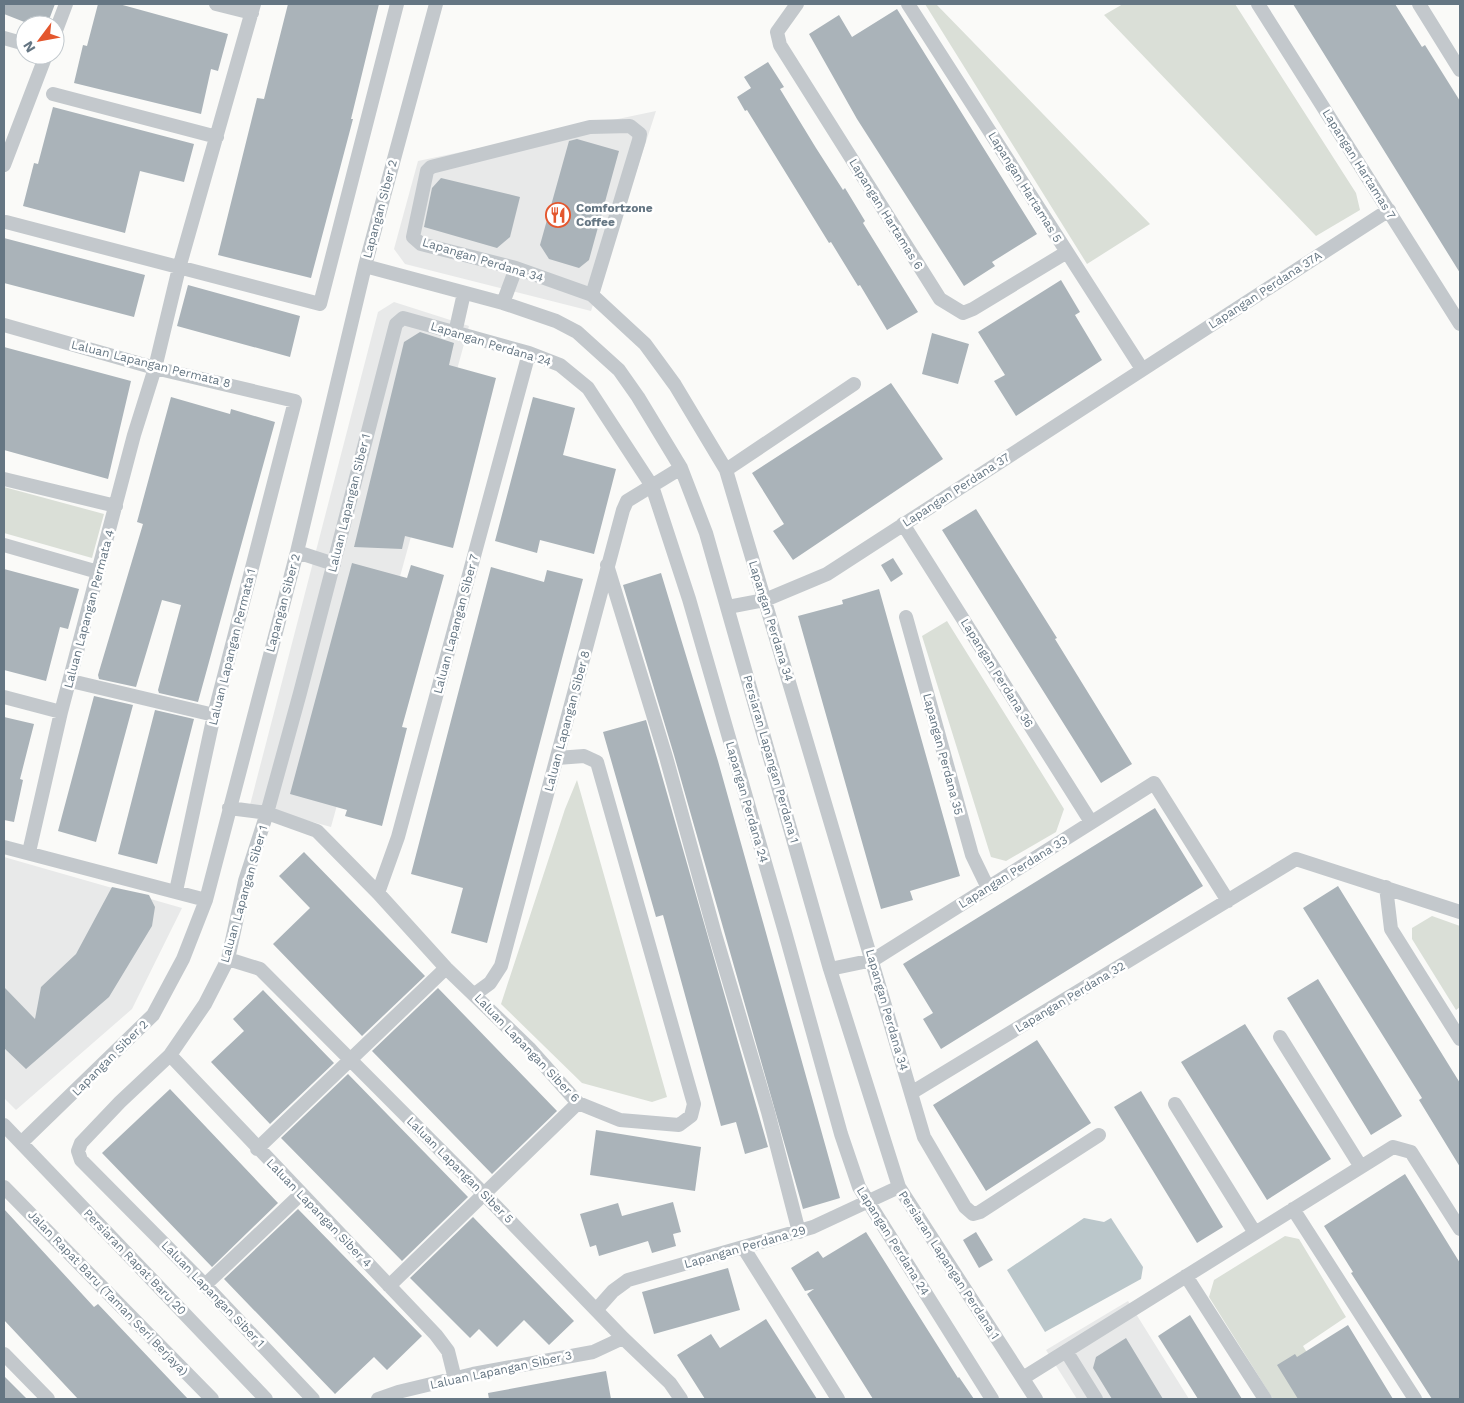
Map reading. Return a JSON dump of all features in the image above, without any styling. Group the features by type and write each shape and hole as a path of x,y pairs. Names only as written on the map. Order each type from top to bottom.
{"street":[{"path":"216,4 253,8"},
{"path":"6,222 320,304 398,4"},
{"name":"Lapangan Siber 2","path":"21,1143 153,1015 183,959 206,900 297,552 365,266 436,4"},
{"name":"Lapangan Hartamas 6","path":"797,4 777,32 780,44 940,299 962,313 973,309 1067,252"},
{"name":"Lapangan Hartamas 5","path":"908,4 1142,370"},
{"name":"Lapangan Hartamas 7","path":"1258,4 1460,324"},
{"path":"1419,4 1460,70"},
{"name":"Laluan Lapangan Permata 4","path":"29,852 61,712 71,681 134,435 155,368 179,268 253,8"},
{"path":"4,164 42,65"},
{"path":"53,94 217,137"},
{"name":"Lapangan Perdana 34","path":"592,295 639,140 640,134 636,129 630,126 590,128 431,167 427,171 413,237 421,244 516,268 592,295 645,344 675,385 726,470 924,1137 965,1207 973,1214 980,1212 1099,1135"},
{"name":"Lapangan Perdana 37A","path":"1142,370 1389,210"},
{"name":"Persiaran Lapangan Perdana 1","path":"365,266 503,303 556,321 577,332 619,370 681,468 706,533 830,969 899,1187 1036,1399"},
{"path":"503,303 516,268"},
{"path":"455,333 464,293"},
{"name":"Lapangan Perdana 24","path":"398,320 403,318 529,353 560,365 588,388 652,486 688,599 785,932 841,1134 859,1188 992,1399"},
{"name":"Laluan Lapangan Siber 1","path":"313,1399 205,1285 81,1160 78,1151 81,1143 120,1102 170,1055 204,1004 228,959 245,880 267,813 398,320"},
{"name":"Laluan Lapangan Permata 8","path":"4,326 155,368 292,400 294,404"},
{"name":"Laluan Lapangan Siber 7","path":"378,893 398,837 529,353"},
{"name":"Lapangan Perdana 37","path":"728,607 765,600 827,574 1142,370"},
{"path":"726,470 854,384"},
{"name":"Laluan Lapangan Permata 1","path":"176,891 214,715 294,404"},
{"name":"Laluan Lapangan Siber 8","path":"475,994 490,983 501,966 607,565 627,501 681,468"},
{"path":"4,479 116,506"},
{"name":"Lapangan Perdana 36","path":"904,524 1091,822"},
{"path":"4,545 98,572"},
{"path":"297,552 334,564"},
{"path":"607,565 666,757 715,934 768,1112 799,1232"},
{"name":"Lapangan Perdana 35","path":"906,617 972,856 988,888"},
{"path":"71,681 214,715"},
{"path":"4,697 61,712"},
{"name":"Laluan Lapangan Siber 6","path":"229,808 267,813 317,831 378,893 446,968 529,1048 578,1103 620,1120 679,1125 691,1116 694,1104 597,762 584,756 557,758"},
{"name":"Lapangan Perdana 33","path":"830,969 872,960 1154,783 1228,900"},
{"path":"4,846 206,900"},
{"name":"Lapangan Perdana 32","path":"911,1093 1296,859 1460,912"},
{"path":"1386,887 1391,929 1460,1039"},
{"name":"Laluan Lapangan Siber 5","path":"228,959 260,969 484,1194 623,1338 670,1383 680,1399"},
{"path":"258,1149 446,968"},
{"path":"1280,1037 1361,1166"},
{"name":"Laluan Lapangan Siber 4","path":"170,1055 440,1340 448,1351 455,1379"},
{"path":"389,1286 578,1103"},
{"path":"1175,1104 1255,1233"},
{"name":"Persiaran Rapat Baru 20","path":"4,1125 266,1399"},
{"path":"1023,1378 1392,1147 1411,1152 1460,1229"},
{"name":"Jalan Rapat Baru (Taman Seri Berjaya)","path":"4,1187 212,1399"},
{"name":"Lapangan Perdana 29","path":"597,1309 612,1291 628,1280 799,1232 899,1187"},
{"path":"205,1285 301,1194"},
{"path":"1293,1209 1415,1399"},
{"path":"743,1247 838,1399"},
{"path":"1186,1276 1265,1399"},
{"name":"Laluan Lapangan Siber 3","path":"378,1399 398,1392 455,1379 593,1352 623,1338"},
{"path":"1066,1351 1096,1399"},
{"path":"4,1354 48,1399"}],"shaded area":[{"path":"925,4 936,4 1150,224 1087,264"},
{"path":"1123,4 1235,4 1356,193 1360,210 1316,236 1104,15"},
{"path":"656,111 591,311 405,264 394,249 418,161"},
{"path":"394,302 469,326 331,827 250,805 378,312"},
{"path":"4,487 104,514 92,558 4,533"},
{"path":"947,621 1064,809 1056,832 1006,861 991,857 922,636"},
{"path":"577,780 667,1097 652,1102 582,1083 501,1004 565,809"},
{"path":"4,857 182,908 132,1009 16,1110 4,1098"},
{"path":"1432,916 1460,926 1460,1007 1456,1010 1412,939 1412,928"},
{"path":"1084,1218 1104,1222 1111,1218 1143,1267 1141,1279 1045,1332 1007,1270"},
{"path":"1285,1236 1299,1239 1346,1317 1303,1346 1328,1387 1307,1399 1273,1399 1209,1297 1214,1280"},
{"path":"1128,1301 1189,1399 1077,1399 1046,1350"}],"building":[{"path":"4,4 55,4 51,15 15,15 15,18 4,14"},
{"path":"98,4 119,4 228,34 218,71 211,69 201,114 74,83 83,45 87,46"},
{"path":"288,4 379,4 351,119 353,119 311,278 218,255 257,98 264,99"},
{"path":"1293,4 1395,4 1422,47 1425,45 1460,101 1460,273"},
{"path":"897,9 1037,234 992,262 995,266 964,286 857,119 809,34 839,15 852,37"},
{"path":"768,62 784,87 780,89 843,190 845,188 865,221 863,223 918,312 887,330 860,285 858,286 831,242 829,243 747,110 745,111 737,97 751,88 744,77"},
{"path":"53,107 194,144 184,182 140,171 125,233 23,206 34,163 38,164"},
{"path":"577,139 619,151 589,260 579,268 549,259 540,245 569,141"},
{"path":"441,178 520,197 510,237 497,248 424,227 432,188"},
{"path":"4,238 145,275 134,317 4,283"},
{"path":"1061,280 1080,312 1075,315 1102,360 1016,416 994,381 1005,375 978,332"},
{"path":"188,285 300,316 290,357 177,326"},
{"path":"420,332 454,343 449,365 496,378 453,548 405,536 402,549 354,547 404,342"},
{"path":"932,333 969,344 958,384 922,374"},
{"path":"4,347 131,381 108,479 4,450"},
{"path":"891,383 943,459 793,560 773,531 784,524 752,473"},
{"path":"171,397 230,414 231,409 275,422 198,702 159,693 158,690 181,605 162,600 136,687 99,679 98,675 143,524 137,522"},
{"path":"533,397 575,408 563,455 616,469 594,554 540,540 537,553 495,541"},
{"path":"976,509 1057,638 1055,639 1132,764 1101,783 942,530"},
{"path":"893,558 903,574 891,582 881,565"},
{"path":"352,563 407,578 411,565 444,575 402,727 407,728 382,826 345,816 347,810 290,794"},
{"path":"491,567 544,582 547,570 583,579 487,943 451,933 463,888 411,874"},
{"path":"4,569 79,589 68,629 60,627 46,681 4,670"},
{"path":"661,573 718,761 840,1198 803,1209 674,755 623,585"},
{"path":"879,589 960,876 910,891 913,900 881,909 798,616 843,604 842,600"},
{"path":"94,696 133,705 96,842 58,831"},
{"path":"155,710 194,719 157,864 118,854"},
{"path":"4,717 34,724 20,779 23,780 14,822 4,820"},
{"path":"646,720 768,1147 745,1154 736,1122 721,1126 663,915 656,917 603,732"},
{"path":"1155,808 1203,886 941,1049 923,1019 933,1013 903,964"},
{"path":"304,852 425,976 362,1036 273,944 310,908 279,876"},
{"path":"1338,886 1460,1083 1460,1167 1419,1100 1422,1098 1303,908"},
{"path":"112,887 149,895 155,907 152,926 109,997 26,1069 4,1048 4,987 35,1019 41,987 76,954"},
{"path":"1318,979 1402,1116 1371,1135 1287,998"},
{"path":"438,988 557,1111 492,1174 372,1051"},
{"path":"263,990 334,1063 270,1124 211,1062 244,1031 233,1019"},
{"path":"1245,1024 1331,1159 1267,1200 1181,1062"},
{"path":"1037,1040 1091,1123 986,1191 933,1105"},
{"path":"348,1074 468,1197 402,1261 281,1138"},
{"path":"170,1089 278,1203 212,1267 102,1153"},
{"path":"1141,1091 1223,1227 1197,1243 1114,1107"},
{"path":"596,1130 701,1147 695,1191 590,1175"},
{"path":"1405,1174 1460,1263 1460,1399 1432,1399 1351,1273 1353,1272 1324,1226"},
{"path":"673,1202 681,1232 673,1234 676,1246 652,1253 648,1241 599,1256 596,1245 590,1247 580,1214 618,1203 622,1216"},
{"path":"4,1209 94,1307 98,1304 188,1399 78,1399 4,1320"},
{"path":"298,1209 422,1336 387,1370 374,1357 335,1394 224,1279"},
{"path":"473,1217 574,1321 549,1345 524,1320 497,1347 479,1329 470,1338 410,1278"},
{"path":"866,1232 958,1378 974,1399 873,1399 807,1294 814,1289 805,1291 791,1268 818,1251 823,1258"},
{"path":"976,1232 993,1260 979,1268 963,1240"},
{"path":"728,1268 740,1310 654,1334 642,1292"},
{"path":"1190,1315 1242,1399 1198,1399 1158,1336"},
{"path":"766,1319 817,1399 705,1399 677,1355 711,1334 720,1348"},
{"path":"1348,1325 1393,1399 1298,1399 1277,1365 1295,1354 1297,1357"},
{"path":"1126,1338 1163,1399 1112,1399 1093,1368 1096,1357"},
{"path":"606,1371 611,1399 489,1399 488,1393"},
{"path":"4,1376 27,1399 4,1399"}],"place":[{"name":"Comfortzone Coffee","path":"558,215"}]}
